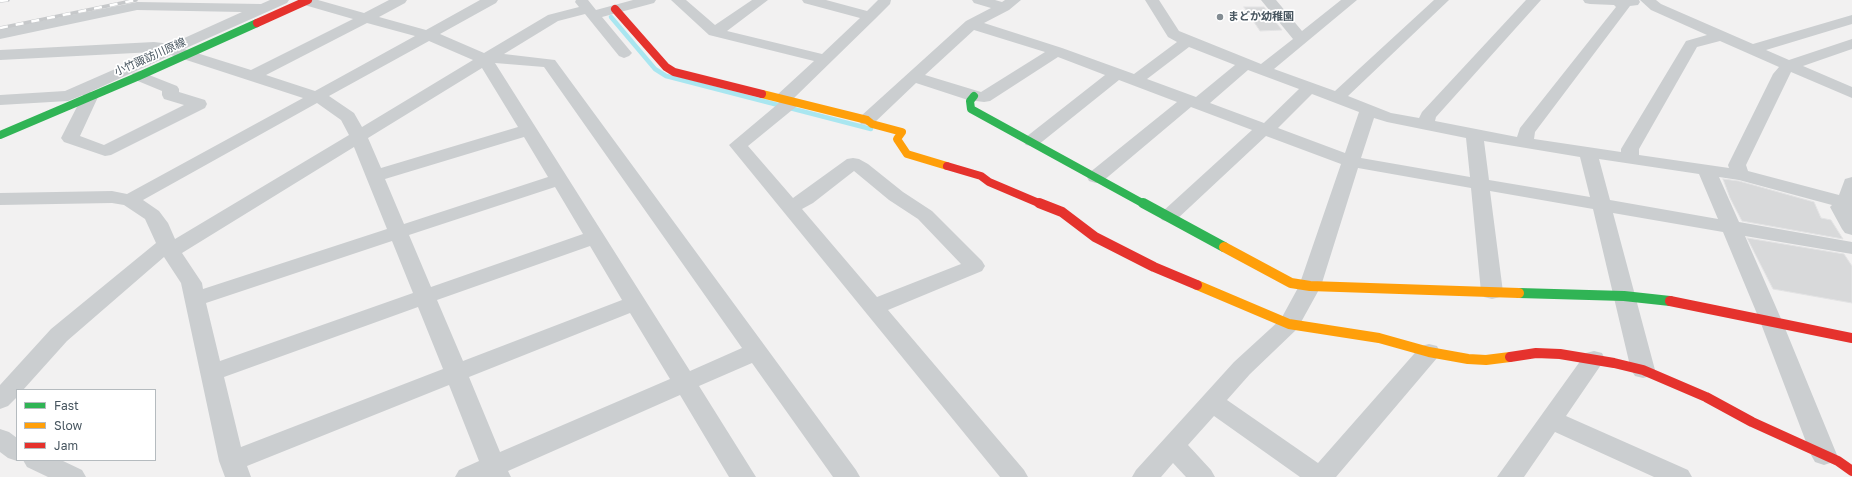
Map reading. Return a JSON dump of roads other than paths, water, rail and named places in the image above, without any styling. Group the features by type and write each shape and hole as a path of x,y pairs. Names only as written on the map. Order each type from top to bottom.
{"street":[{"path":"0,100 80,98 282,0"},
{"path":"307,0 428,35 485,59 495,58 549,63 847,477"},
{"name":"小竹諏訪川原線","path":"0,135 80,98 139,76 177,51 307,0"},
{"path":"252,76 400,0"},
{"path":"130,200 491,0"},
{"path":"0,400 59,335 168,248 358,136 553,18 587,8 615,9 650,0"},
{"path":"678,0 714,32 825,59"},
{"path":"714,32 728,25 761,0"},
{"path":"809,0 870,16"},
{"path":"978,0 1009,4"},
{"path":"1152,0 1173,34 1187,41 1387,117 1525,143 1740,175 1849,203"},
{"path":"1268,0 1301,39"},
{"path":"1264,70 1350,0"},
{"path":"1337,98 1442,0"},
{"path":"1426,125 1428,116 1534,0"},
{"path":"1590,0 1619,2 1637,2 1646,0 1656,7 1852,93"},
{"path":"885,1 825,59 786,104 738,145 1015,477"},
{"path":"1525,143 1526,132 1623,7 1619,2"},
{"path":"867,120 971,24 1009,4"},
{"path":"0,34 137,6 263,8"},
{"path":"587,8 624,52"},
{"path":"615,9 666,67 674,72 786,104 867,120 872,124 902,132 897,139 907,154 981,176 989,182 1062,212 1095,237 1154,267 1289,324 1325,331 1379,338 1429,352 1468,359 1486,360 1536,353 1560,354 1594,359 1643,370 1706,397 1752,422 1838,461 1852,471"},
{"path":"1752,49 1852,19"},
{"path":"971,24 1057,51 1352,162 1852,248"},
{"path":"1630,158 1630,149 1692,44 1721,36"},
{"path":"1135,81 1187,41"},
{"path":"1740,175 1737,165 1781,74 1789,65 1852,44"},
{"path":"0,55 154,47 177,51 318,97 334,106 348,117 375,176 496,471"},
{"path":"914,77 974,96 984,97 1057,51"},
{"path":"485,59 558,180 743,477"},
{"path":"1096,177 1246,63"},
{"path":"1032,141 1116,74"},
{"path":"80,98 70,138 106,151 199,104 170,95 171,88 139,76"},
{"path":"1169,216 1310,87"},
{"path":"974,96 970,101 971,109 1291,283 1310,286 1624,296 1675,302 1852,338"},
{"path":"1145,477 1242,368 1289,324 1310,286 1368,110"},
{"path":"375,176 528,130"},
{"path":"1474,133 1481,184 1492,292"},
{"path":"1588,152 1643,370"},
{"path":"791,207 806,198 853,163 862,168 896,196 925,216 975,266 874,308"},
{"path":"1707,171 1771,321 1824,455"},
{"path":"194,299 558,180"},
{"path":"1849,203 1852,182"},
{"path":"0,199 112,197 130,200 152,214 158,223 168,248 190,283 235,469 455,374 635,303"},
{"path":"1849,203 1840,207 1852,229"},
{"path":"211,373 594,237"},
{"path":"468,477 496,471 684,383 757,351"},
{"path":"1212,402 1320,477 1429,352"},
{"path":"1510,477 1594,359"},
{"path":"1551,420 1679,477"},
{"path":"0,439 16,450"},
{"path":"1172,446 1202,477"},
{"path":"38,461 73,477"}],"waterway":[{"path":"611,17 655,69 666,76 871,129"}],"railway":[{"path":"0,1 8,0"},
{"path":"0,28 136,0"}],"place":[{"name":"まどか幼稚園","path":"1220,17"}]}
